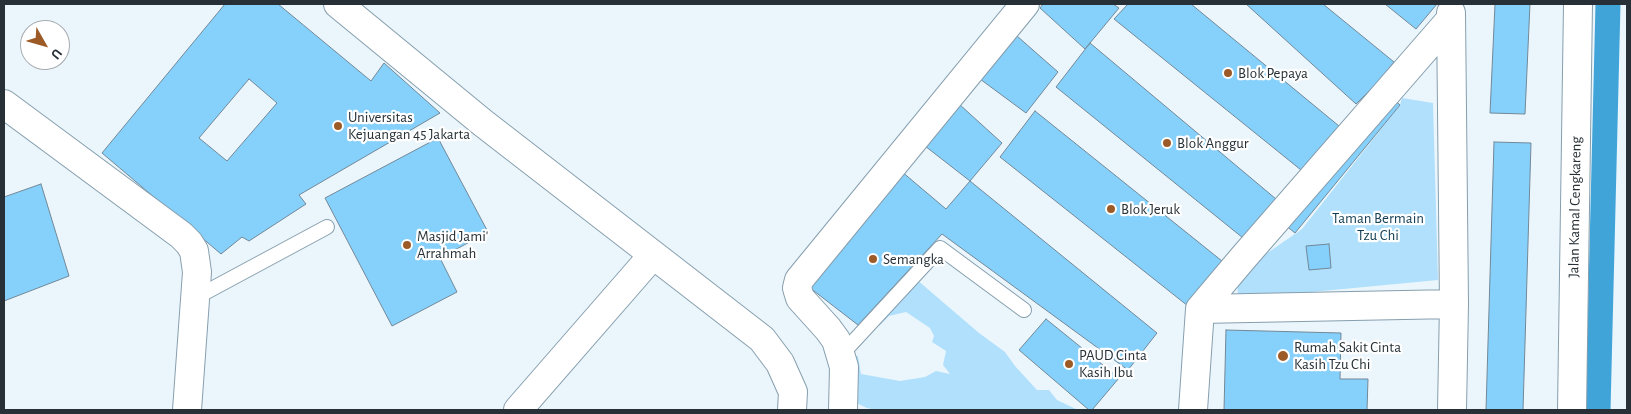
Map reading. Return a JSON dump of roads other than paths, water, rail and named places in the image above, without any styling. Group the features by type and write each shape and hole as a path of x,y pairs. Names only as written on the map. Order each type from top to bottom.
{"street":[{"path":"338,4 483,123 762,339 780,363 793,392 792,410"},
{"path":"843,410 844,368 836,340 800,298 797,288 799,280 1025,4"},
{"name":"Jalan Kamal Cengkareng","path":"1572,410 1578,4"},
{"path":"1452,12 1454,304 1452,410"},
{"path":"1193,410 1200,310 1452,12"},
{"path":"4,104 173,229 189,243 194,251 197,272 187,410"},
{"path":"518,410 653,255"},
{"path":"1200,310 1454,304"}],"lane":[{"path":"195,298 327,227"},
{"path":"840,356 940,248 1024,310"}],"waterway":[{"path":"1598,410 1608,4"}],"place":[{"name":"Blok Pepaya","path":"1228,73"},
{"name":"Universitas Kejuangan 45 Jakarta","path":"338,126"},
{"name":"Blok Anggur","path":"1167,143"},
{"name":"Blok Jeruk","path":"1111,209"},
{"name":"Masjid Jami' Arrahmah","path":"407,245"},
{"name":"Semangka","path":"873,259"},
{"name":"Rumah Sakit Cinta Kasih Tzu Chi","path":"1283,356"},
{"name":"PAUD Cinta Kasih Ibu","path":"1069,364"}],"park label":[{"name":"Taman Bermain Tzu Chi","path":"1378,226"}]}
